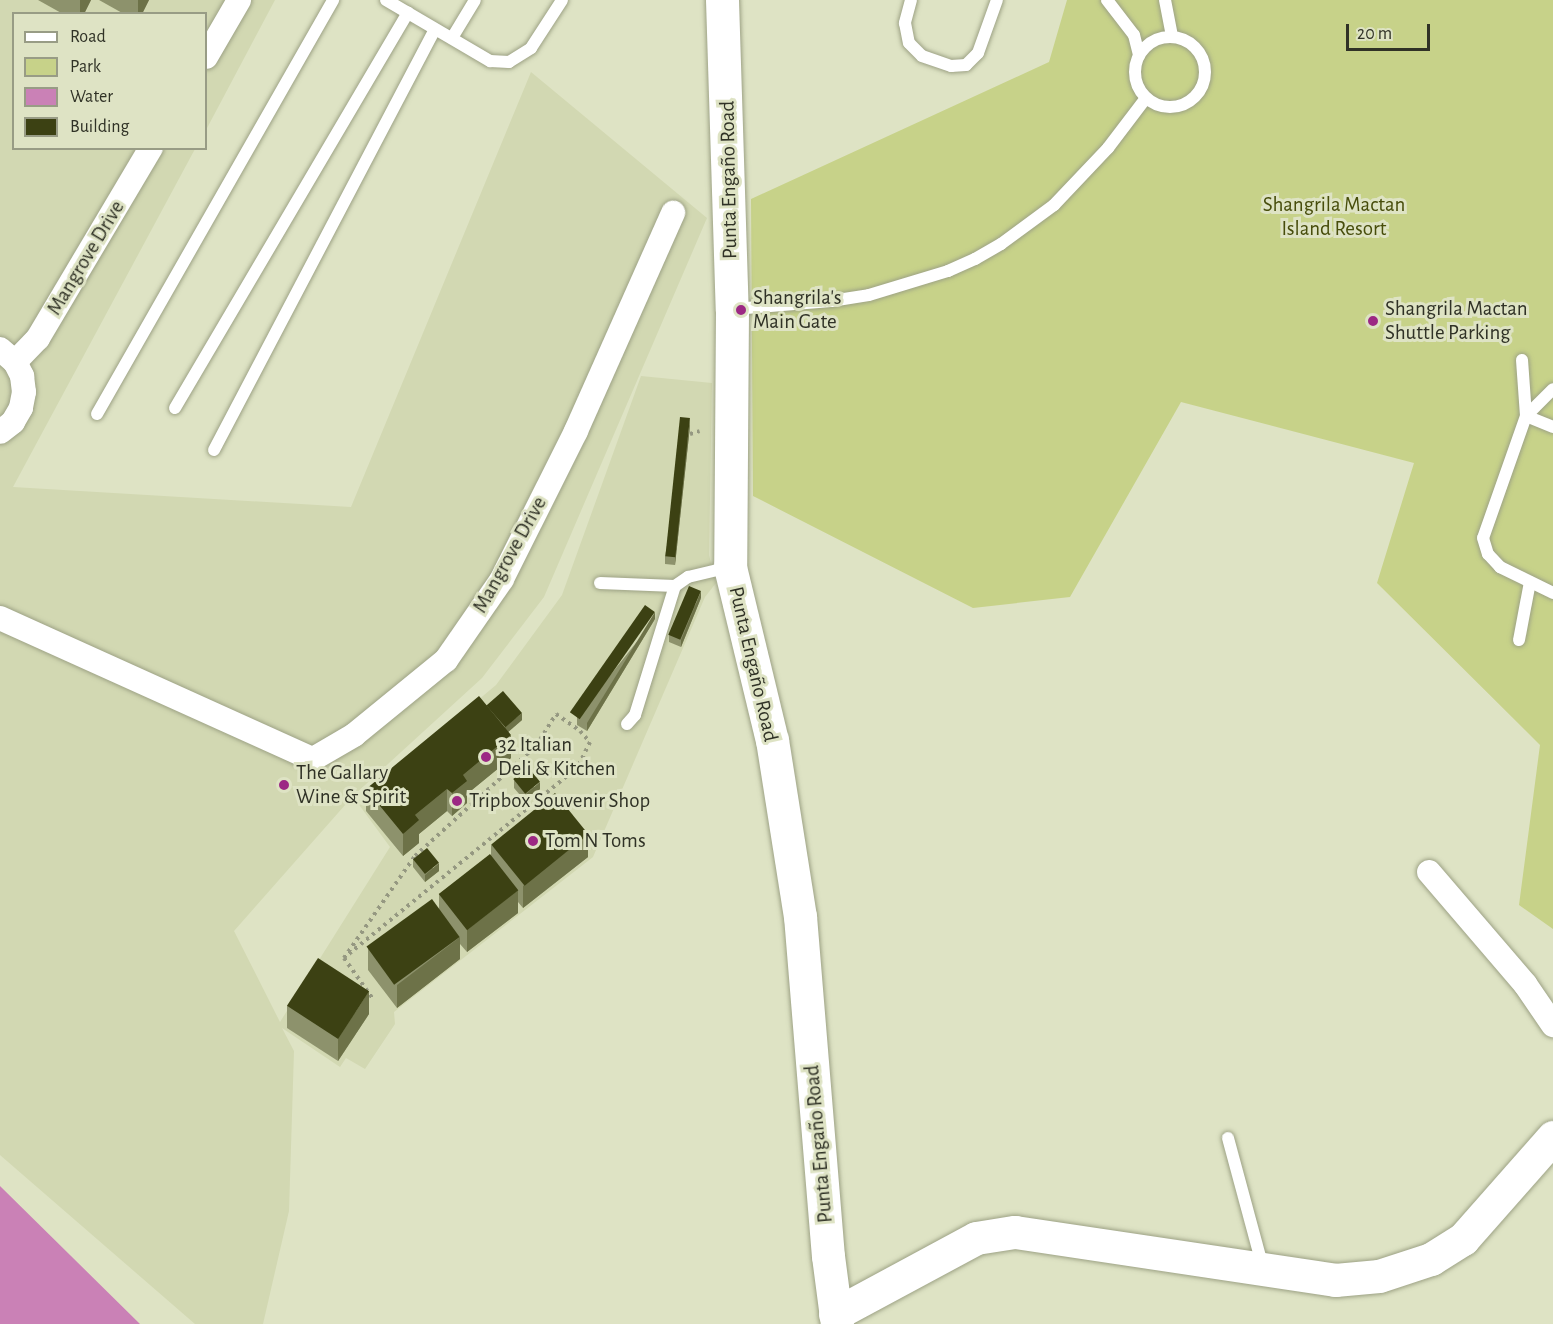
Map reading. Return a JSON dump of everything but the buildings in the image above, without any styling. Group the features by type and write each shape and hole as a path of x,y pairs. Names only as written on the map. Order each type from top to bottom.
{"street":[{"path":"207,55 239,0"},
{"name":"Punta Engaño Road","path":"722,0 725,12 732,310 730,567 772,740 800,916 836,1319"},
{"name":"Mangrove Drive","path":"7,355 38,339 150,150"},
{"name":"Mangrove Drive","path":"0,618 313,759 354,735 446,660 502,579 576,431 673,213"},
{"path":"0,432 13,422 21,408 24,392 22,376 7,355"},
{"path":"1429,872 1525,984 1553,1024"},
{"path":"836,1319 976,1238 1015,1233 1335,1280 1379,1276 1431,1259 1463,1239 1553,1137"}],"lane":[{"path":"98,414 333,0"},
{"path":"386,0 404,7 490,61 517,59 531,48 562,0"},
{"path":"452,38 476,0"},
{"path":"911,0 905,23 909,43 922,56 951,66 966,65 978,53 997,0"},
{"path":"1107,0 1134,35 1139,55"},
{"path":"1165,0 1172,36"},
{"path":"175,408 404,7"},
{"path":"214,450 435,28"},
{"path":"1172,36 1191,43 1199,52 1204,63 1203,87 1196,97 1176,107 1165,107 1146,98 1135,78 1135,66 1139,55 1153,41 1172,36"},
{"path":"732,310 831,301 869,295 936,275 975,259 1009,239 1054,205 1108,148 1146,98"},
{"path":"1522,360 1526,416 1483,538 1493,561 1553,593"},
{"path":"1526,416 1553,388"},
{"path":"1526,416 1553,427"},
{"path":"600,583 675,586 688,577 730,567"},
{"path":"1519,640 1530,582"},
{"path":"627,724 635,715 675,586"},
{"path":"1228,1138 1263,1269"}],"path":[{"path":"556,714 581,729 590,742 578,767 344,958 415,856 536,746 556,714"},
{"path":"344,958 373,999"}],"shaded area":[{"path":"0,0 275,0 207,128 207,12 12,12 12,150 194,150 13,487 351,507 531,72 707,218 544,597 482,678 353,796 234,931 280,1022 390,847 357,802 496,685 562,595 641,376 712,383 709,555 716,583 705,597 593,857 394,1012 395,1024 365,1069 346,1058 340,1067 282,1028 294,1051 289,1211 263,1324 195,1324 0,1155"}],"green space":[{"name":"Shangrila Mactan Island Resort","path":"1067,0 1553,0 1553,929 1519,905 1540,745 1377,583 1414,463 1181,402 1070,597 973,608 753,496 751,199 1049,62"}],"water":[{"path":"1,1187 140,1324 0,1324"}],"place":[{"name":"Shangrila's Main Gate","path":"741,310"},
{"name":"Shangrila Mactan Shuttle Parking","path":"1373,321"},
{"name":"32 Italian Deli & Kitchen","path":"486,757"},
{"name":"The Gallary Wine & Spirit","path":"284,785"},
{"name":"Tripbox Souvenir Shop","path":"457,801"},
{"name":"Tom N Toms","path":"533,841"}]}
